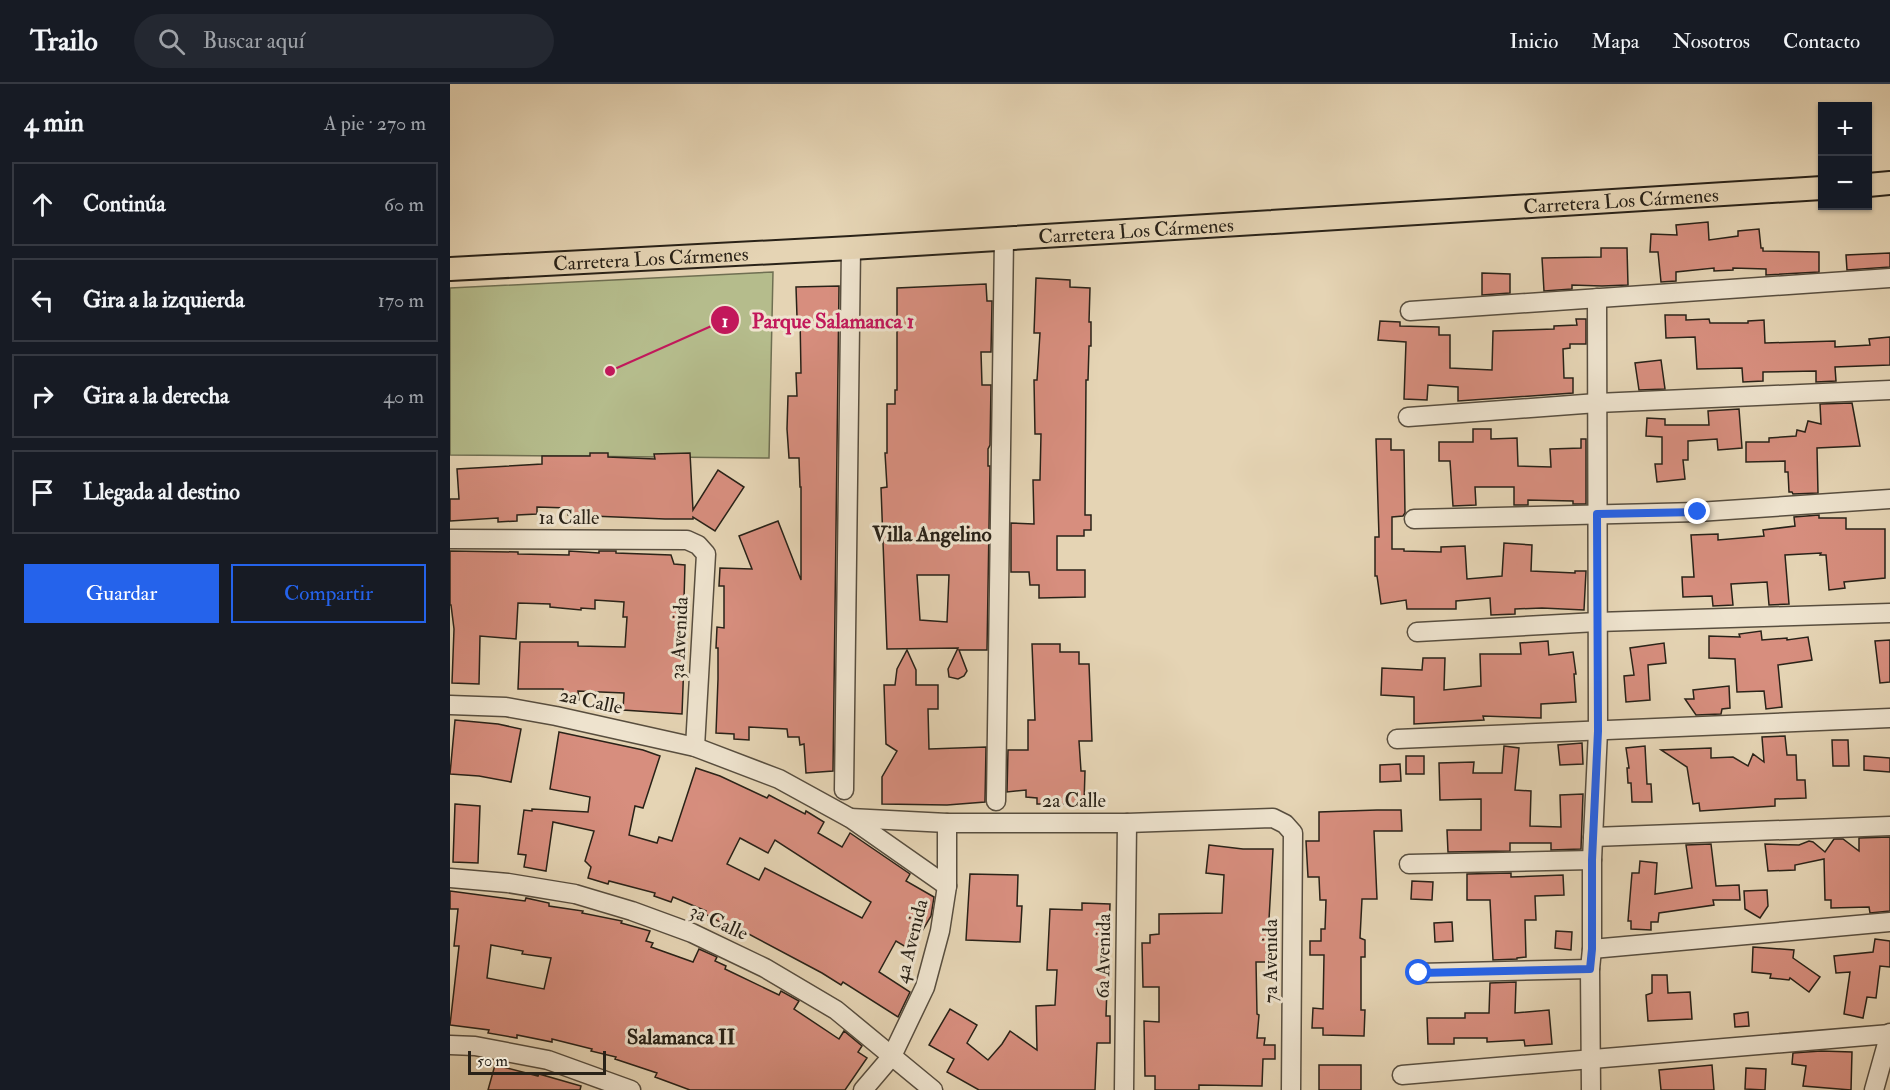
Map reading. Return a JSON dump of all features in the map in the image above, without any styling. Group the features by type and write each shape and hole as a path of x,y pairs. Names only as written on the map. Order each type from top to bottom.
{"main road":[{"path":"1872,185 1890,183"},
{"name":"Carretera Los Cármenes","path":"450,269 850,248 1818,188"}],"street":[{"path":"996,801 1004,238"},
{"path":"844,790 850,248"},
{"path":"1410,311 1890,278"},
{"path":"1591,1090 1592,860 1598,731 1597,298"},
{"path":"1408,417 1597,403 1890,390"},
{"path":"1414,519 1698,512 1890,499"},
{"name":"1a Calle","path":"450,539 687,540"},
{"name":"3a Avenida","path":"687,540 698,546 705,554 695,747"},
{"path":"1417,632 1597,622 1890,613"},
{"name":"2a Calle","path":"450,705 507,708 556,716 695,747 779,779 850,818 947,886"},
{"path":"1397,739 1890,718"},
{"name":"2a Calle","path":"850,818 946,823 1127,823 1274,818 1293,832"},
{"name":"4a Avenida","path":"863,1090 892,1056 925,987 940,931 947,886 946,823"},
{"name":"6a Avenida","path":"1124,1090 1127,823"},
{"path":"1593,837 1890,826"},
{"name":"7a Avenida","path":"1291,1090 1293,832"},
{"path":"1409,864 1592,860"},
{"name":"3a Calle","path":"450,878 507,883 575,894 632,911 692,933 765,968 836,1011 933,1090"},
{"path":"1592,949 1890,922"},
{"path":"1419,973 1590,969"},
{"path":"1402,1076 1890,1034 1874,1090"},
{"path":"450,1045 475,1046 548,1060 631,1090"}],"green space":[{"path":"773,272 769,458 450,455 450,288"}],"building":[{"path":"1708,222 1709,240 1738,236 1738,231 1759,229 1763,251 1819,252 1819,272 1766,275 1766,269 1733,268 1733,270 1714,271 1714,268 1676,272 1676,281 1661,282 1658,252 1650,252 1651,234 1677,235 1676,225"},
{"path":"1601,248 1627,248 1628,285 1572,285 1572,289 1544,291 1542,258 1601,257"},
{"path":"1890,253 1890,267 1847,270 1846,255"},
{"path":"1482,273 1510,274 1510,293 1482,295"},
{"path":"1036,278 1070,280 1070,287 1090,288 1091,346 1089,346 1088,380 1086,380 1085,515 1091,515 1091,530 1084,530 1084,536 1057,536 1057,570 1085,570 1085,597 1039,598 1039,585 1030,585 1029,572 1011,572 1011,523 1034,524 1033,480 1040,480 1041,434 1035,434 1034,380 1037,380 1040,333 1034,333"},
{"path":"986,284 987,301 992,301 991,352 981,352 982,385 991,385 990,445 988,449 988,466 990,466 987,650 959,650 967,671 958,679 949,677 948,669 958,648 887,649 881,488 887,487 885,453 887,453 887,404 895,404 895,390 897,390 897,288","holes":["917,575 949,575 947,622 920,620"]},
{"path":"839,286 833,771 806,773 804,744 800,745 799,737 788,737 787,729 749,727 749,740 734,739 734,734 716,733 717,627 724,628 724,586 719,586 720,568 752,569 739,536 778,521 801,580 799,458 789,458 787,429 788,396 797,396 796,373 801,373 800,317 797,317 796,287"},
{"path":"1665,315 1686,315 1686,320 1709,319 1710,323 1748,323 1748,321 1764,320 1765,343 1835,341 1835,347 1870,345 1869,339 1890,337 1890,365 1835,367 1836,381 1816,382 1816,371 1763,372 1763,381 1743,382 1742,368 1697,369 1695,337 1666,338"},
{"path":"1576,319 1586,319 1586,344 1570,344 1570,348 1563,349 1564,378 1573,378 1573,393 1458,401 1458,387 1428,385 1427,400 1404,399 1406,342 1378,340 1380,321 1400,322 1400,326 1439,327 1439,335 1450,335 1450,368 1492,370 1493,331 1554,329 1554,326 1577,325"},
{"path":"1661,360 1665,389 1639,390 1635,363"},
{"path":"1852,403 1860,446 1817,448 1818,493 1793,494 1789,492 1785,461 1746,462 1746,442 1769,442 1769,438 1796,436 1797,430 1805,432 1808,421 1821,424 1820,404"},
{"path":"1739,409 1742,448 1718,450 1717,439 1688,441 1688,460 1683,460 1685,479 1657,482 1655,464 1662,464 1662,437 1646,436 1647,418 1665,419 1665,425 1709,425 1708,411"},
{"path":"1473,429 1491,429 1491,439 1517,438 1518,466 1551,467 1550,449 1581,448 1581,439 1586,439 1586,504 1573,504 1573,501 1528,500 1528,505 1514,505 1514,487 1475,487 1476,505 1453,506 1450,461 1439,461 1439,442 1473,442"},
{"path":"1376,439 1391,439 1391,450 1404,450 1405,513 1403,516 1392,517 1392,549 1441,552 1441,547 1465,546 1467,579 1502,576 1504,543 1532,545 1531,571 1575,573 1575,571 1586,571 1584,610 1515,609 1515,614 1491,615 1490,598 1456,601 1456,609 1407,609 1406,600 1381,604 1377,576 1375,576 1375,537 1379,537"},
{"path":"590,453 608,453 608,457 655,459 654,454 690,453 693,510 718,470 744,487 715,531 693,517 693,519 665,519 568,515 568,508 537,507 537,514 517,515 517,521 498,522 498,518 450,521 450,499 459,499 457,469 542,464 542,456 590,456"},
{"path":"1819,515 1819,518 1846,518 1846,529 1885,529 1885,578 1844,582 1845,588 1829,590 1826,555 1820,555 1821,553 1785,555 1789,604 1769,605 1767,582 1731,584 1733,605 1713,606 1712,596 1683,597 1682,577 1694,577 1691,535 1718,534 1718,540 1764,536 1763,530 1795,526 1794,517"},
{"path":"450,551 569,555 569,551 599,553 599,551 616,551 616,553 671,555 674,564 685,565 682,714 623,710 624,693 578,691 579,700 563,700 563,689 518,689 520,642 578,642 578,646 625,647 627,617 623,617 624,602 595,600 595,609 581,608 581,610 550,607 550,604 518,603 516,639 480,636 479,684 452,683 454,629 450,605"},
{"path":"1761,631 1762,640 1808,637 1812,660 1778,665 1782,707 1766,709 1764,691 1737,692 1735,659 1709,658 1709,636 1740,637 1739,634"},
{"path":"1890,640 1890,682 1880,683 1875,641"},
{"path":"1548,641 1549,655 1573,652 1576,702 1541,704 1541,718 1483,716 1484,720 1414,724 1414,697 1381,695 1382,668 1422,670 1423,658 1445,658 1444,690 1481,686 1480,654 1521,654 1520,643"},
{"path":"1664,643 1666,663 1648,665 1650,700 1626,702 1624,676 1634,675 1630,648"},
{"path":"1032,644 1060,644 1060,652 1079,652 1079,664 1089,664 1092,741 1079,741 1081,771 1085,771 1084,804 1037,804 1037,798 1026,797 1026,790 1007,792 1008,750 1028,750 1028,720 1035,720"},
{"path":"907,650 916,670 916,685 938,685 938,709 928,709 929,749 986,747 985,802 947,805 882,804 882,777 897,751 886,744 884,685 895,685 897,669"},
{"path":"1729,686 1730,708 1722,709 1721,714 1696,715 1685,699 1694,699 1693,690"},
{"path":"455,720 498,724 521,729 511,782 450,774"},
{"path":"559,732 643,750 660,756 643,808 635,806 629,835 657,843 659,837 672,841 696,768 720,776 767,798 769,795 805,814 806,811 824,822 818,833 842,847 850,833 910,874 906,881 934,897 931,916 911,950 896,941 879,972 910,992 898,1017 843,982 841,985 730,924 729,927 705,914 706,911 673,897 671,902 654,896 655,893 588,878 591,867 585,861 594,831 553,822 546,871 524,867 526,855 518,854 524,810 588,812 590,797 550,789","holes":["740,838 768,853 775,840 871,902 862,918 765,868 759,880 727,864"]},
{"path":"1785,736 1787,755 1796,755 1797,780 1805,780 1806,798 1775,799 1775,806 1700,811 1699,803 1693,804 1687,767 1661,750 1711,748 1711,758 1733,757 1748,766 1753,754 1764,762 1762,737"},
{"path":"1832,740 1848,740 1849,766 1833,766"},
{"path":"1582,743 1583,764 1560,765 1558,745"},
{"path":"1504,746 1519,748 1515,790 1531,791 1530,826 1561,827 1560,795 1583,794 1581,849 1551,850 1551,843 1510,843 1510,851 1448,852 1447,830 1481,830 1481,799 1440,800 1439,763 1474,762 1473,773 1502,773"},
{"path":"1645,746 1647,784 1651,784 1652,802 1632,802 1631,783 1628,783 1627,768 1629,768 1626,748"},
{"path":"1406,756 1424,756 1424,774 1406,774"},
{"path":"1864,756 1890,758 1890,772 1864,770"},
{"path":"1400,764 1401,781 1380,782 1380,765"},
{"path":"455,804 480,806 478,863 453,862"},
{"path":"1401,810 1402,831 1374,831 1377,899 1362,899 1360,938 1365,940 1365,957 1361,957 1361,1010 1365,1010 1364,1036 1323,1035 1323,1028 1312,1028 1313,1008 1323,1009 1324,955 1310,955 1310,941 1321,941 1321,929 1325,929 1326,900 1320,900 1319,877 1308,877 1306,841 1319,841 1319,812"},
{"path":"1890,837 1890,911 1870,913 1869,907 1831,908 1831,900 1825,900 1824,859 1795,865 1795,870 1768,871 1765,844 1799,845 1809,841 1825,852 1834,839 1843,839 1859,851 1859,838"},
{"path":"1711,844 1716,886 1739,885 1740,900 1713,900 1714,905 1659,913 1658,922 1651,922 1651,930 1631,929 1631,921 1628,921 1632,873 1639,873 1640,861 1657,863 1655,894 1692,888 1686,845"},
{"path":"1209,845 1243,849 1273,849 1268,937 1275,937 1276,962 1256,962 1257,1014 1259,1015 1257,1038 1265,1038 1264,1045 1275,1045 1275,1059 1263,1059 1262,1086 1199,1085 1199,1090 1155,1090 1155,1076 1145,1076 1144,1021 1159,1022 1159,987 1143,987 1142,943 1150,943 1150,935 1159,934 1159,914 1222,913 1224,875 1206,873"},
{"path":"1511,873 1511,877 1563,875 1564,895 1535,896 1536,920 1525,920 1526,957 1493,960 1490,900 1467,900 1467,874"},
{"path":"970,874 1018,875 1017,906 1022,906 1020,942 966,940"},
{"path":"1412,881 1433,882 1432,900 1411,899"},
{"path":"1767,890 1768,906 1760,918 1745,909 1744,891"},
{"path":"450,891 525,901 526,898 549,903 549,906 583,911 582,913 622,921 621,923 650,931 646,941 653,943 651,947 693,962 699,949 717,957 715,961 726,966 725,969 779,995 781,991 799,1001 794,1009 839,1039 844,1031 862,1046 858,1052 867,1058 845,1090 690,1090 655,1077 657,1073 615,1059 616,1057 591,1051 592,1049 552,1039 552,1042 517,1035 517,1038 488,1033 489,1030 450,1025 459,946 454,946 458,909 450,909","holes":["491,945 523,951 522,954 551,958 544,989 487,978"]},
{"path":"1082,903 1110,904 1106,1016 1110,1016 1110,1043 1097,1043 1095,1090 979,1090 947,1072 954,1059 929,1045 950,1009 977,1025 967,1043 988,1060 1010,1031 1037,1050 1036,1006 1055,1005 1057,970 1047,970 1050,909 1082,910"},
{"path":"1452,922 1453,941 1435,942 1434,923"},
{"path":"1556,931 1572,932 1571,950 1555,948"},
{"path":"1875,939 1890,941 1890,967 1880,966 1876,998 1867,997 1863,1018 1844,1014 1850,972 1836,973 1834,956 1873,952"},
{"path":"1753,947 1794,950 1793,958 1820,977 1809,992 1790,978 1789,980 1770,978 1771,974 1752,972"},
{"path":"1652,975 1667,975 1668,993 1690,992 1692,1019 1648,1021 1646,995 1652,993"},
{"path":"1516,982 1515,1013 1549,1010 1552,1044 1525,1046 1524,1040 1487,1042 1487,1038 1454,1038 1454,1044 1428,1044 1427,1018 1465,1018 1465,1013 1489,1013 1490,983"},
{"path":"1748,1012 1749,1026 1735,1027 1734,1014"},
{"path":"1852,1052 1851,1090 1803,1086 1806,1066 1792,1064 1793,1053"},
{"path":"495,1065 581,1086 580,1090 488,1090"},
{"path":"1319,1065 1361,1065 1361,1090 1319,1090"},
{"path":"1712,1065 1714,1090 1661,1090 1659,1070"},
{"path":"1746,1068 1766,1069 1765,1090 1745,1089"}],"place":[{"name":"Parque Salamanca 1","path":"610,371"}],"district":[{"name":"Villa Angelino","path":"932,534"},
{"name":"Salamanca II","path":"681,1037"}],"route":[{"path":"1419,973 1590,969 1598,731 1597,514 1698,512"}]}
